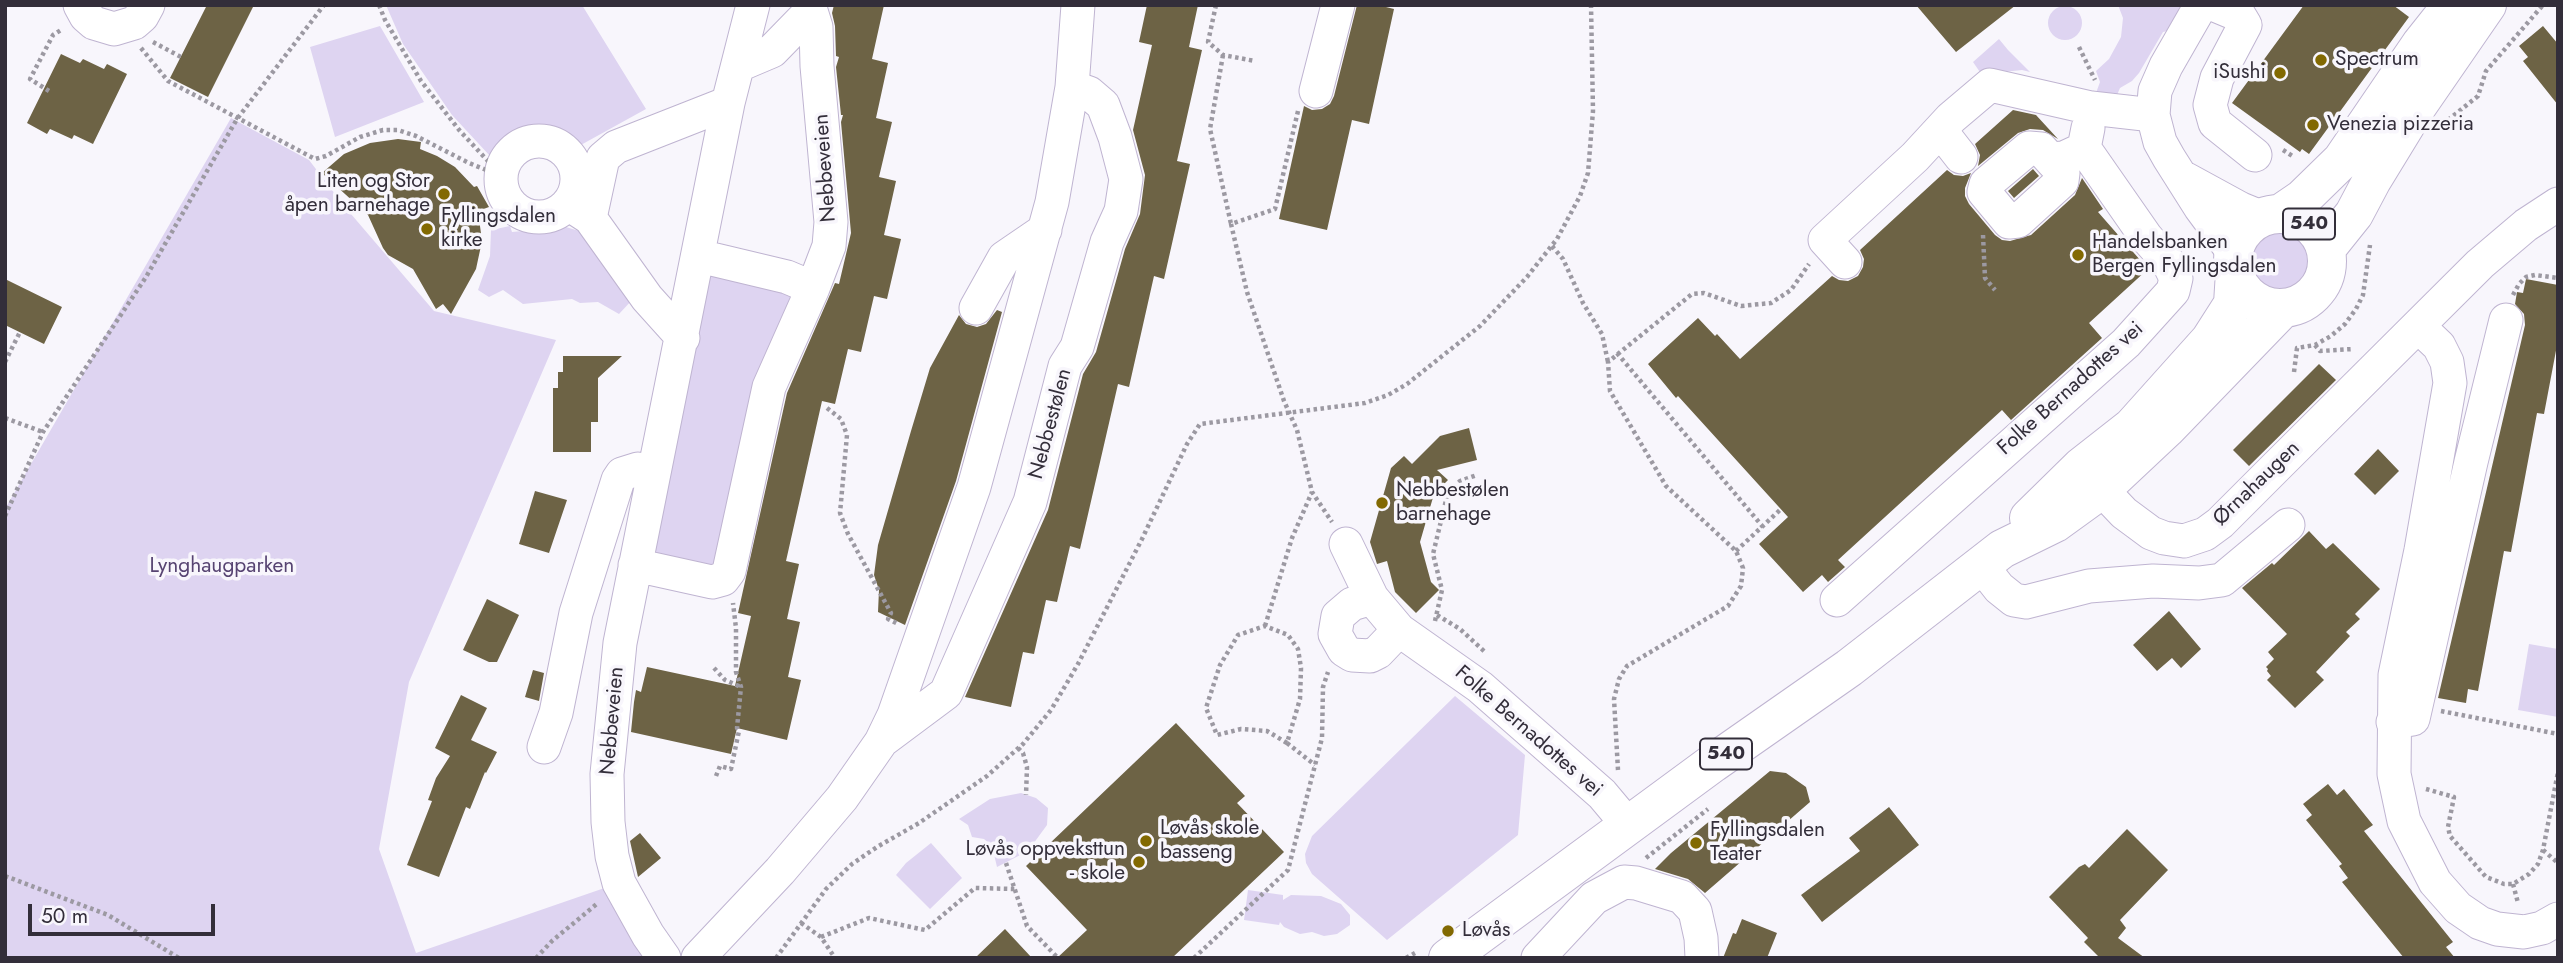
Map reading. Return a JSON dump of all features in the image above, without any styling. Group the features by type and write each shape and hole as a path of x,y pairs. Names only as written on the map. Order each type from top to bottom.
{"main road":[{"name":"540","path":"2326,249 2354,214 2416,108 2487,5"},
{"name":"540","path":"1431,955 1628,825 1849,668 1992,557 2056,523 2132,427 2210,340 2233,304 2234,262 2244,231 2302,199 2342,160 2444,11"},
{"name":"540","path":"2091,478 2166,429 2283,308 2295,306 2315,293 2326,273 2326,249 2316,231 2309,224 2290,215 2272,216"},
{"path":"2234,262 2238,283 2252,299 2271,307 2283,308"}],"street":[{"path":"83,11 103,28 124,28 142,16 148,5"},
{"name":"Nebbeveien","path":"664,958 619,883 609,833 607,774 620,643 728,103 750,62 753,5"},
{"name":"Nebbestølen","path":"698,958 780,871 842,798 881,742 894,715 974,487 1045,230 1062,153 1072,87 1078,5"},
{"path":"1316,91 1338,5"},
{"path":"2201,5 2155,91 2153,115 2160,142 2234,262"},
{"path":"2216,5 2239,15 2245,25 2217,78 2210,105 2215,123 2255,155"},
{"name":"Nebbeveien","path":"750,62 772,51 812,8"},
{"name":"Nebbeveien","path":"723,579 729,571 769,387 826,258 831,222 816,27 812,8"},
{"path":"750,62 818,71"},
{"path":"1835,251 1940,130 1990,85 2093,94 2153,115"},
{"name":"Nebbestølen","path":"881,742 946,693 1030,502 1065,366 1077,347 1107,242 1121,211 1126,179 1111,127 1102,105 1089,93 1072,87"},
{"path":"1998,209 1984,192 1986,184 2029,148 2040,149 2050,159 2064,158 2084,148 2093,94"},
{"path":"683,338 647,298 579,211 575,192 577,180 589,162 616,147 728,103"},
{"path":"1940,130 1961,157"},
{"path":"579,211 548,216 525,214 507,199 501,176 511,154 521,145 533,141 559,146 569,155 589,162"},
{"name":"Folke Bernadottes vei","path":"1837,600 2126,343 2173,291 2176,278 2168,262 2146,237 2084,148"},
{"path":"2181,177 2241,209 2272,216"},
{"name":"Ørnahaugen","path":"2091,478 2124,513 2151,533 2184,541 2205,534 2220,523 2480,264 2526,225 2558,204"},
{"path":"976,308 1004,258 1045,230"},
{"path":"699,256 787,277 813,288"},
{"path":"2505,320 2401,721 2394,774 2404,821 2421,859 2435,882 2458,908 2480,923 2516,932 2542,928 2558,919"},
{"path":"2401,721 2395,675 2451,383 2447,362 2439,346 2418,326"},
{"path":"544,747 556,713 576,613 618,480 622,474 638,469 654,473"},
{"path":"1992,557 1999,589 2014,600 2026,602 2089,586 2153,581 2199,583 2222,580 2288,525"},
{"name":"Folke Bernadottes vei","path":"1346,544 1372,598 1411,638 1480,687 1602,794 1628,825"},
{"path":"635,565 712,582 723,579"},
{"path":"1372,598 1352,604 1338,616 1335,625 1338,643 1352,655 1370,656 1411,638"},
{"path":"1538,958 1594,898 1616,884 1636,883 1682,897 1695,911 1702,958"}],"path":[{"path":"5,516 43,432 146,277 237,119 324,5"},
{"path":"379,5 421,81 460,131 501,176"},
{"path":"1216,5 1208,42 1223,55 1255,61"},
{"path":"776,958 826,889 852,864 931,816 987,776 1018,748 1051,710 1078,664 1200,424 1365,403 1388,395 1407,384 1495,312 1552,246 1580,196 1588,173 1593,111 1591,5"},
{"path":"2478,96 2486,71 2543,5"},
{"path":"49,91 30,79 52,35 83,11"},
{"path":"124,28 168,81 316,159 360,137 383,130 397,130 416,136 501,176"},
{"path":"2079,47 2093,94"},
{"path":"1223,55 1210,129 1247,292 1297,430 1312,492 1346,544"},
{"path":"1231,225 1275,209 1301,96 1316,91"},
{"path":"1995,290 1985,278 1983,223 1998,209"},
{"path":"1552,246 1563,259 1583,303 1602,334 1610,391 1666,486 1736,551 1743,568 1741,586 1728,606 1627,666 1619,679 1614,699 1614,727 1620,777"},
{"path":"1608,362 1692,294 1704,293 1741,306 1770,303 1791,290 1835,251"},
{"path":"2505,320 2513,295 2526,277 2535,275 2558,278"},
{"path":"5,362 20,332"},
{"path":"1617,353 1763,527"},
{"path":"827,408 841,419 848,435 839,513 891,612 888,619"},
{"path":"5,418 43,432"},
{"path":"1411,638 1432,632 1437,615 1442,590 1433,554 1448,492 1460,481 1477,475"},
{"path":"1265,626 1292,538 1312,492"},
{"path":"1736,551 1781,509"},
{"path":"716,776 720,765 731,769 739,731 737,727 741,687 736,672 734,606 723,579"},
{"path":"1437,615 1460,629 1490,658"},
{"path":"1287,743 1300,699 1301,668 1298,649 1288,635 1265,626 1238,635 1220,665 1206,708 1217,735 1241,729 1267,731 1315,765"},
{"path":"1194,958 1288,870 1322,738 1324,687 1338,643"},
{"path":"714,668 725,680 741,687"},
{"path":"2401,721 2558,734"},
{"path":"1018,748 1023,753 1027,766 1026,795"},
{"path":"2394,774 2418,787 2454,797 2448,827 2450,836 2486,877 2493,881 2513,884 2538,864 2558,772"},
{"path":"2543,850 2558,863"},
{"path":"1006,863 1027,926 1058,958"},
{"path":"5,876 108,915 179,958"},
{"path":"536,958 619,883"},
{"path":"821,937 869,918 925,930 975,888 1015,889"},
{"path":"801,923 821,937 835,958"},
{"path":"1406,958 1431,955"}],"green space":[{"path":"386,5 582,5 646,109 579,146 545,129 521,133 490,156 452,115 403,44"},
{"path":"2118,5 2183,5 2176,29 2163,32 2132,81 2120,88 2117,95 2096,93 2100,82 2096,71 2109,59 2121,37 2123,18"},
{"path":"2065,6 2077,11 2082,23 2077,35 2065,40 2053,35 2048,23 2053,11"},
{"path":"380,26 424,102 335,137 310,47"},
{"path":"1999,39 2030,72 2003,72 1984,78 1973,62"},
{"name":"Lynghaugparken","path":"231,118 309,160 345,207 434,311 556,340 409,682 379,849 416,953 619,883 664,958 5,958 5,509"},
{"path":"510,226 512,232 566,227 579,231 633,299 619,314 598,302 580,303 572,299 523,304 503,290 489,297 478,290 490,256 491,230"},
{"path":"2274,228 2286,228 2298,233 2308,243 2313,261 2311,274 2298,289 2286,294 2274,294 2262,289 2252,279 2247,267 2247,255 2252,243 2262,233"},
{"path":"709,269 791,293 792,309 712,572 653,555"},
{"path":"2529,644 2558,649 2558,717 2518,710"},
{"path":"1455,696 1525,755 1518,835 1387,940 1312,874 1305,854 1312,836"},
{"path":"1021,793 1036,798 1048,808 1047,825 1028,851 997,867 992,846 984,839 972,837 968,825 959,819 990,799"},
{"path":"931,843 962,878 930,909 896,875 906,863"},
{"path":"1248,890 1283,895 1283,900 1291,895 1321,896 1341,904 1350,915 1350,925 1337,934 1324,936 1312,932 1300,934 1284,927 1280,922 1279,925 1244,920"}],"building":[{"path":"207,5 254,5 208,97 170,78"},
{"path":"834,5 884,5 872,59 888,63 876,118 892,122 879,177 896,181 884,235 901,239 887,299 874,296 861,352 848,349 835,404 822,401 786,561 799,564 787,619 800,622 788,677 801,680 787,740 737,728 731,754 631,732 634,702 636,690 641,692 647,667 735,686 751,616 738,613 787,393 835,283 839,284 851,233 841,122 843,115 836,67 839,57 836,56 832,13"},
{"path":"1147,5 1198,5 1189,47 1202,50 1177,161 1190,164 1164,279 1154,276 1129,387 1118,384 1080,549 1070,546 1057,602 1046,600 1034,654 1023,652 1011,707 965,697 1048,510 1083,374 1096,352 1125,249 1140,214 1145,175 1133,130 1152,45 1139,42"},
{"path":"1357,5 1378,5 1394,9 1369,124 1352,120 1327,230 1279,219 1304,106 1312,110 1322,109 1330,104"},
{"path":"1916,5 2016,5 1956,52"},
{"name":"Spectrum","path":"2304,5 2393,5 2409,17 2309,154 2302,149 2300,152 2232,103"},
{"path":"2543,26 2558,44 2558,105 2523,61 2528,57 2519,46"},
{"path":"61,54 80,63 83,59 104,69 107,64 127,74 93,144 74,135 72,139 50,129 47,134 27,123"},
{"path":"2013,110 2036,115 2058,139 2043,130 2030,129 2018,133 1978,166 1980,155 1975,144"},
{"name":"Fyllingsdalen kirke","path":"398,139 421,142 420,149 455,167 474,187 477,186 489,207 478,211 482,241 476,269 451,314 443,304 436,309 413,269 388,255 368,215 322,173 344,154 370,143"},
{"path":"2033,169 2039,176 2014,198 2008,191"},
{"path":"1947,170 1954,175 1971,173 1965,188 1969,204 1995,235 2010,241 2031,235 2075,195 2082,178 2103,209 2098,212 2148,269 2089,323 2102,338 2011,420 2002,410 1838,560 1845,567 1828,582 1822,575 1803,592 1759,544 1788,517 1678,396 1676,398 1648,364 1698,318 1740,359 1832,276 1848,281 1858,276 1864,259 1860,250"},
{"path":"5,279 62,307 44,344 5,325"},
{"path":"2526,279 2558,285 2558,340 2544,414 2537,413 2511,552 2504,551 2478,691 2468,689 2466,703 2438,698 2525,325 2524,314 2515,304 2517,292 2523,293"},
{"path":"997,310 1002,312 956,481 905,625 878,612 879,590 874,575 878,545 911,431 930,368 959,315 966,324 977,327 986,324"},
{"path":"563,356 622,356 598,378 598,422 591,422 591,452 553,452 553,388 558,388 558,372 563,372"},
{"path":"2319,364 2336,380 2249,466 2233,450"},
{"path":"1469,428 1477,460 1437,470 1448,480 1434,494 1420,542 1431,582 1439,590 1416,613 1395,592 1387,561 1377,564 1370,542 1391,468 1404,456 1412,464 1440,436"},
{"path":"2378,449 2399,471 2375,495 2354,474"},
{"path":"535,491 567,500 549,553 519,544"},
{"path":"2309,531 2326,549 2333,543 2380,589 2355,614 2360,619 2346,632 2350,636 2316,672 2324,680 2295,708 2267,680 2271,676 2266,667 2274,659 2268,652 2287,634 2242,588 2272,563 2274,565"},
{"path":"487,599 519,615 497,662 489,662 463,650"},
{"path":"2169,611 2201,649 2181,668 2172,658 2157,671 2133,645"},
{"path":"533,670 544,673 539,701 525,697"},
{"path":"461,695 487,708 471,740 497,752 485,772 470,809 466,807 439,877 407,865 432,801 428,800 436,778 450,756 435,748"},
{"path":"1176,723 1245,796 1237,803 1284,852 1172,958 1057,958 1087,930 1026,866"},
{"path":"1770,771 1786,773 1806,787 1810,802 1705,893 1688,879 1655,869 1671,853"},
{"path":"2328,784 2337,795 2344,789 2373,825 2364,831 2453,942 2446,947 2455,958 2404,958 2342,882 2348,878 2339,866 2342,864 2306,820 2312,815 2303,804"},
{"path":"1889,807 1919,845 1822,922 1801,895 1860,851 1849,838"},
{"path":"2127,829 2168,870 2120,920 2126,928 2118,938 2145,958 2100,958 2084,942 2088,938 2049,897 2079,867 2085,864 2089,868"},
{"path":"640,833 661,858 638,877 630,841"},
{"path":"1742,919 1777,933 1767,958 1723,958"},
{"path":"1005,929 1032,958 975,958"}],"place":[{"name":"Spectrum","path":"2321,60"},
{"name":"iSushi","path":"2280,73"},
{"name":"Venezia pizzeria","path":"2313,125"},
{"name":"Liten og Stor åpen barnehage","path":"444,194"},
{"name":"Fyllingsdalen kirke","path":"427,229"},
{"name":"Handelsbanken Bergen Fyllingsdalen","path":"2078,255"},
{"name":"Nebbestølen barnehage","path":"1382,503"},
{"name":"Løvås skole basseng","path":"1146,841"},
{"name":"Fyllingsdalen Teater","path":"1696,843"},
{"name":"Løvås oppveksttun - skole","path":"1139,862"},
{"name":"Løvås","path":"1448,931"}]}
